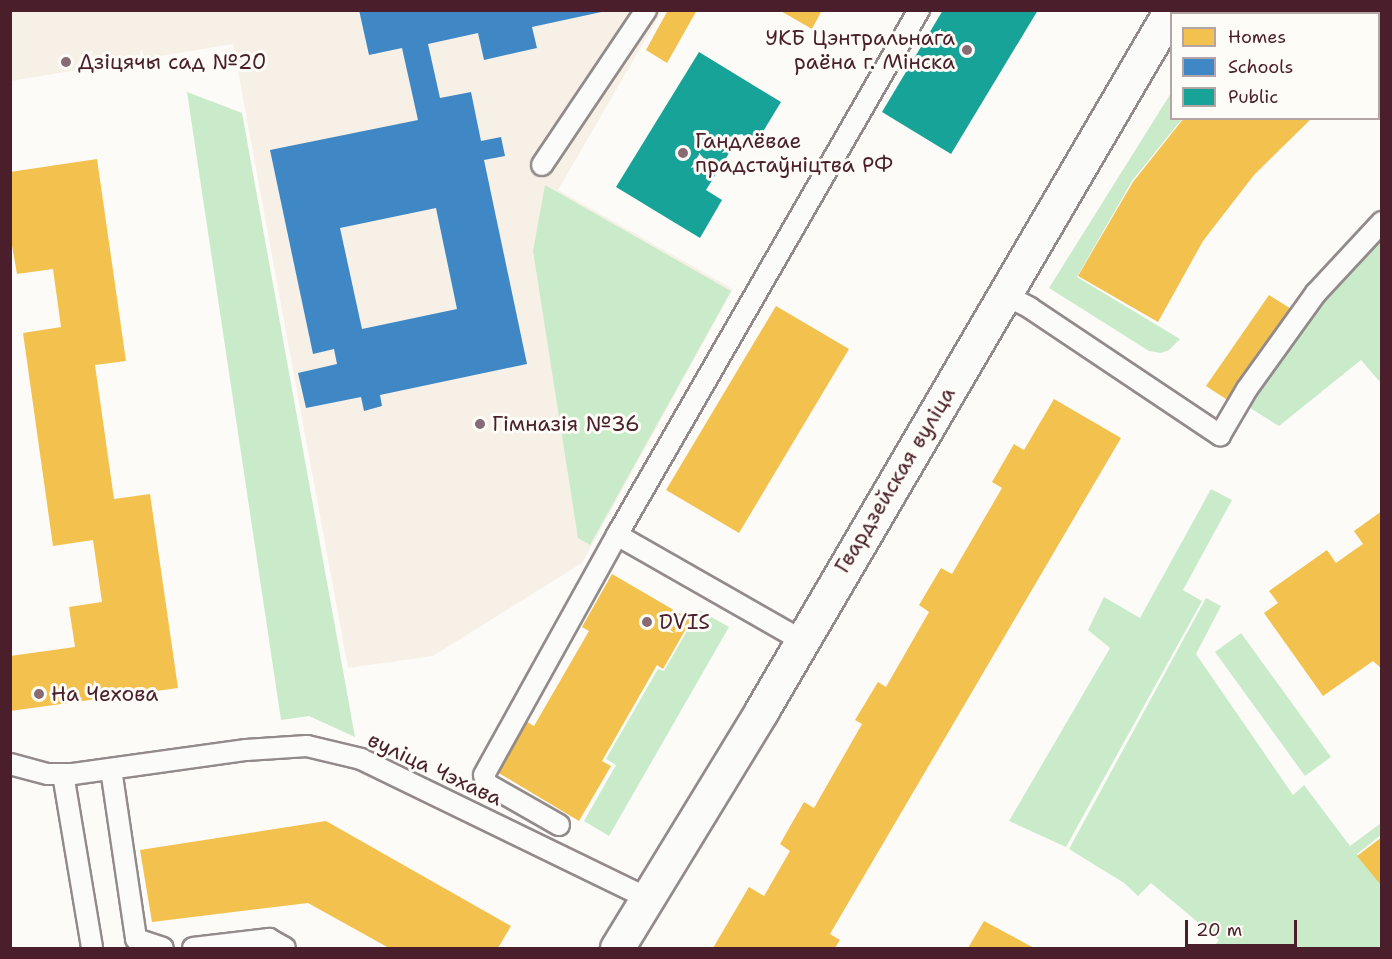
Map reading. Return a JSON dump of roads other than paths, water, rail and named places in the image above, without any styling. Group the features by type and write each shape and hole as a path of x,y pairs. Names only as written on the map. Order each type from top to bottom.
{"street":[{"name":"Гвардзейская вуліца","path":"617,948 762,710 1171,10"}],"lane":[{"path":"542,165 645,10"},
{"path":"560,825 487,784 484,775 617,535 919,10"},
{"path":"1005,295 1030,308 1220,435 1247,389 1316,293 1382,222"},
{"path":"617,535 801,640"},
{"name":"вуліца Чэхава","path":"10,764 48,774 63,774 246,750 307,746 361,759 647,898"},
{"path":"111,769 136,939 163,948"},
{"path":"63,774 92,948"},
{"path":"193,948 269,939 285,948"}],"place":[{"name":"УКБ Цэнтральнага раёна г. Мінска","path":"967,50"},
{"name":"Дзіцячы сад №20","path":"66,62"},
{"name":"Гандлёвае прадстаўніцтва РФ","path":"683,153"},
{"name":"Гімназія №36","path":"480,424"},
{"name":"DVIS","path":"647,622"},
{"name":"На Чехова","path":"39,694"}]}
